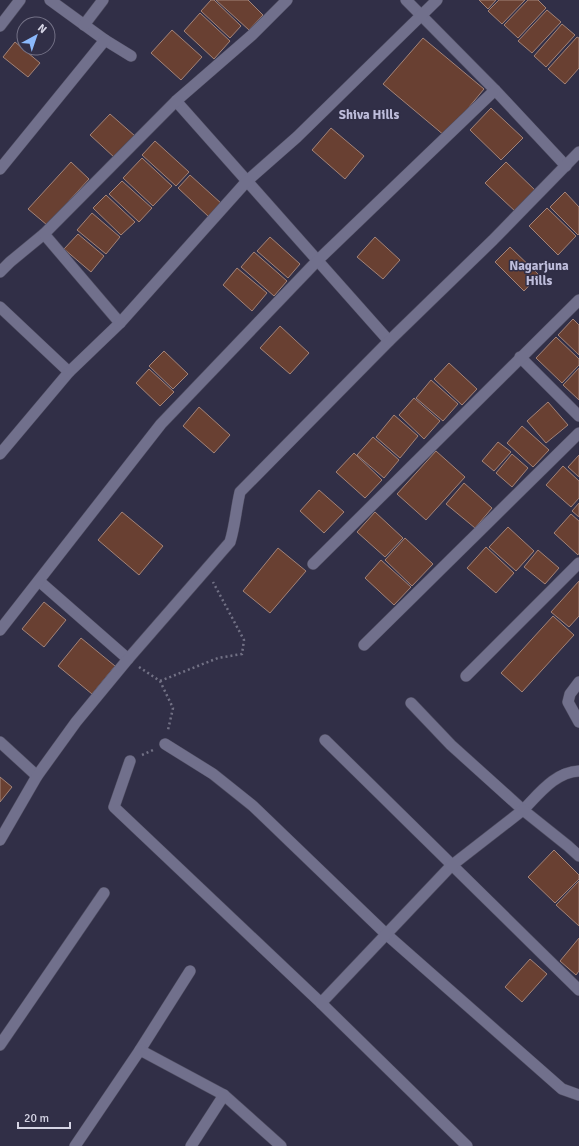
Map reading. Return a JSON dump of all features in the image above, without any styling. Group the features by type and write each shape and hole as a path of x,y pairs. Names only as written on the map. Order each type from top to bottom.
{"street":[{"path":"0,26 20,0"},
{"path":"50,0 105,40 131,56"},
{"path":"84,25 104,0"},
{"path":"0,272 44,234 176,101 252,35 287,0"},
{"path":"406,0 495,90 566,166"},
{"path":"0,454 69,372 120,323 247,181 297,137 437,0"},
{"path":"0,169 105,40"},
{"path":"0,630 161,424 317,261 495,90"},
{"path":"176,101 389,340"},
{"path":"0,840 37,776 76,722 128,659 230,542 234,529 240,492 389,340 493,240 579,152"},
{"path":"44,234 120,323"},
{"path":"313,564 579,300"},
{"path":"0,307 69,372"},
{"path":"520,358 579,416"},
{"path":"364,645 579,433"},
{"path":"466,676 579,563"},
{"path":"39,581 128,659"},
{"path":"579,682 570,694 568,702 579,722"},
{"path":"411,703 451,745 504,791 523,810 579,856"},
{"path":"325,740 451,866 579,990"},
{"path":"0,742 37,776"},
{"path":"165,744 213,774 253,806 386,934 562,1089 579,1095"},
{"path":"130,761 114,807 321,1003 467,1146"},
{"path":"321,1003 451,866 523,810 558,776 571,771 579,771"},
{"path":"0,1045 104,893"},
{"path":"75,1146 140,1050 190,970"},
{"path":"140,1050 224,1095 281,1146"},
{"path":"191,1146 224,1095"}],"path":[{"path":"160,681 218,658 242,654 244,640 206,569"},
{"path":"128,659 160,681 173,708"}],"building":[{"path":"211,0 214,0 241,26 230,38 201,11"},
{"path":"216,0 248,0 263,15 249,30"},
{"path":"479,0 496,0 488,9"},
{"path":"499,0 525,0 502,24 488,11"},
{"path":"528,0 538,0 546,8 518,38 504,25"},
{"path":"547,10 561,22 532,53 518,41"},
{"path":"200,13 230,41 214,59 184,31"},
{"path":"562,24 575,35 546,67 534,56"},
{"path":"172,30 202,57 181,80 151,53"},
{"path":"577,37 579,38 579,68 565,84 548,69"},
{"path":"423,38 484,89 445,136 383,84"},
{"path":"15,42 16,56 32,56 40,63 28,77 3,57"},
{"path":"491,108 523,138 501,160 470,130"},
{"path":"110,114 135,136 115,158 90,135"},
{"path":"331,128 364,156 345,179 312,150"},
{"path":"155,141 189,172 176,186 142,155"},
{"path":"142,158 172,186 153,206 123,178"},
{"path":"71,162 89,179 47,225 28,209"},
{"path":"506,162 537,192 517,213 485,183"},
{"path":"190,175 222,204 209,217 178,188"},
{"path":"122,181 152,208 139,222 109,194"},
{"path":"565,192 579,207 578,235 550,207"},
{"path":"106,195 135,222 121,235 93,208"},
{"path":"547,208 576,236 558,255 529,226"},
{"path":"92,213 120,237 106,254 77,230"},
{"path":"78,234 104,256 91,272 64,249"},
{"path":"270,237 300,264 288,278 257,251"},
{"path":"375,237 400,260 383,279 357,257"},
{"path":"510,247 539,275 524,291 495,262"},
{"path":"254,252 287,281 274,296 241,267"},
{"path":"237,268 267,293 252,311 223,285"},
{"path":"573,319 579,325 579,355 558,335"},
{"path":"280,326 309,353 290,374 260,348"},
{"path":"556,337 579,359 579,365 562,383 536,358"},
{"path":"164,351 188,374 173,389 149,366"},
{"path":"449,363 477,389 462,405 434,379"},
{"path":"579,368 579,400 563,385"},
{"path":"149,369 174,392 160,406 136,383"},
{"path":"431,380 458,404 443,421 416,398"},
{"path":"414,398 440,421 424,439 399,415"},
{"path":"548,402 568,425 546,443 527,421"},
{"path":"199,407 230,435 214,453 183,426"},
{"path":"394,415 418,436 400,458 376,437"},
{"path":"522,426 549,450 533,467 507,443"},
{"path":"373,437 399,460 384,478 357,455"},
{"path":"498,442 511,452 494,471 482,461"},
{"path":"436,451 465,477 426,520 397,494"},
{"path":"354,453 382,480 365,498 336,472"},
{"path":"512,454 528,468 512,487 496,473"},
{"path":"579,455 579,477 568,467"},
{"path":"563,466 579,481 579,498 571,507 546,485"},
{"path":"464,483 492,508 475,528 446,504"},
{"path":"319,490 344,512 324,533 300,511"},
{"path":"579,503 579,517 572,511"},
{"path":"122,512 163,546 139,575 98,540"},
{"path":"375,512 403,538 385,557 357,532"},
{"path":"571,514 579,521 578,555 554,533"},
{"path":"508,527 534,551 516,571 489,547"},
{"path":"405,538 433,564 412,586 385,560"},
{"path":"486,547 514,573 496,593 467,568"},
{"path":"278,548 306,571 270,613 243,591"},
{"path":"538,550 559,568 545,584 524,567"},
{"path":"381,560 411,587 394,605 365,578"},
{"path":"579,581 579,616 569,627 551,612"},
{"path":"44,602 66,620 44,647 22,629"},
{"path":"553,616 574,635 522,692 501,673"},
{"path":"81,638 115,666 92,694 58,666"},
{"path":"0,777 12,787 0,802"},
{"path":"554,850 579,875 579,879 555,903 528,877"},
{"path":"579,881 579,926 556,905"},
{"path":"579,938 579,971 576,975 560,961"},
{"path":"530,959 547,974 522,1002 505,987"}],"district":[{"name":"Shiva Hills","path":"369,114"},
{"name":"Nagarjuna Hills","path":"539,272"}]}
